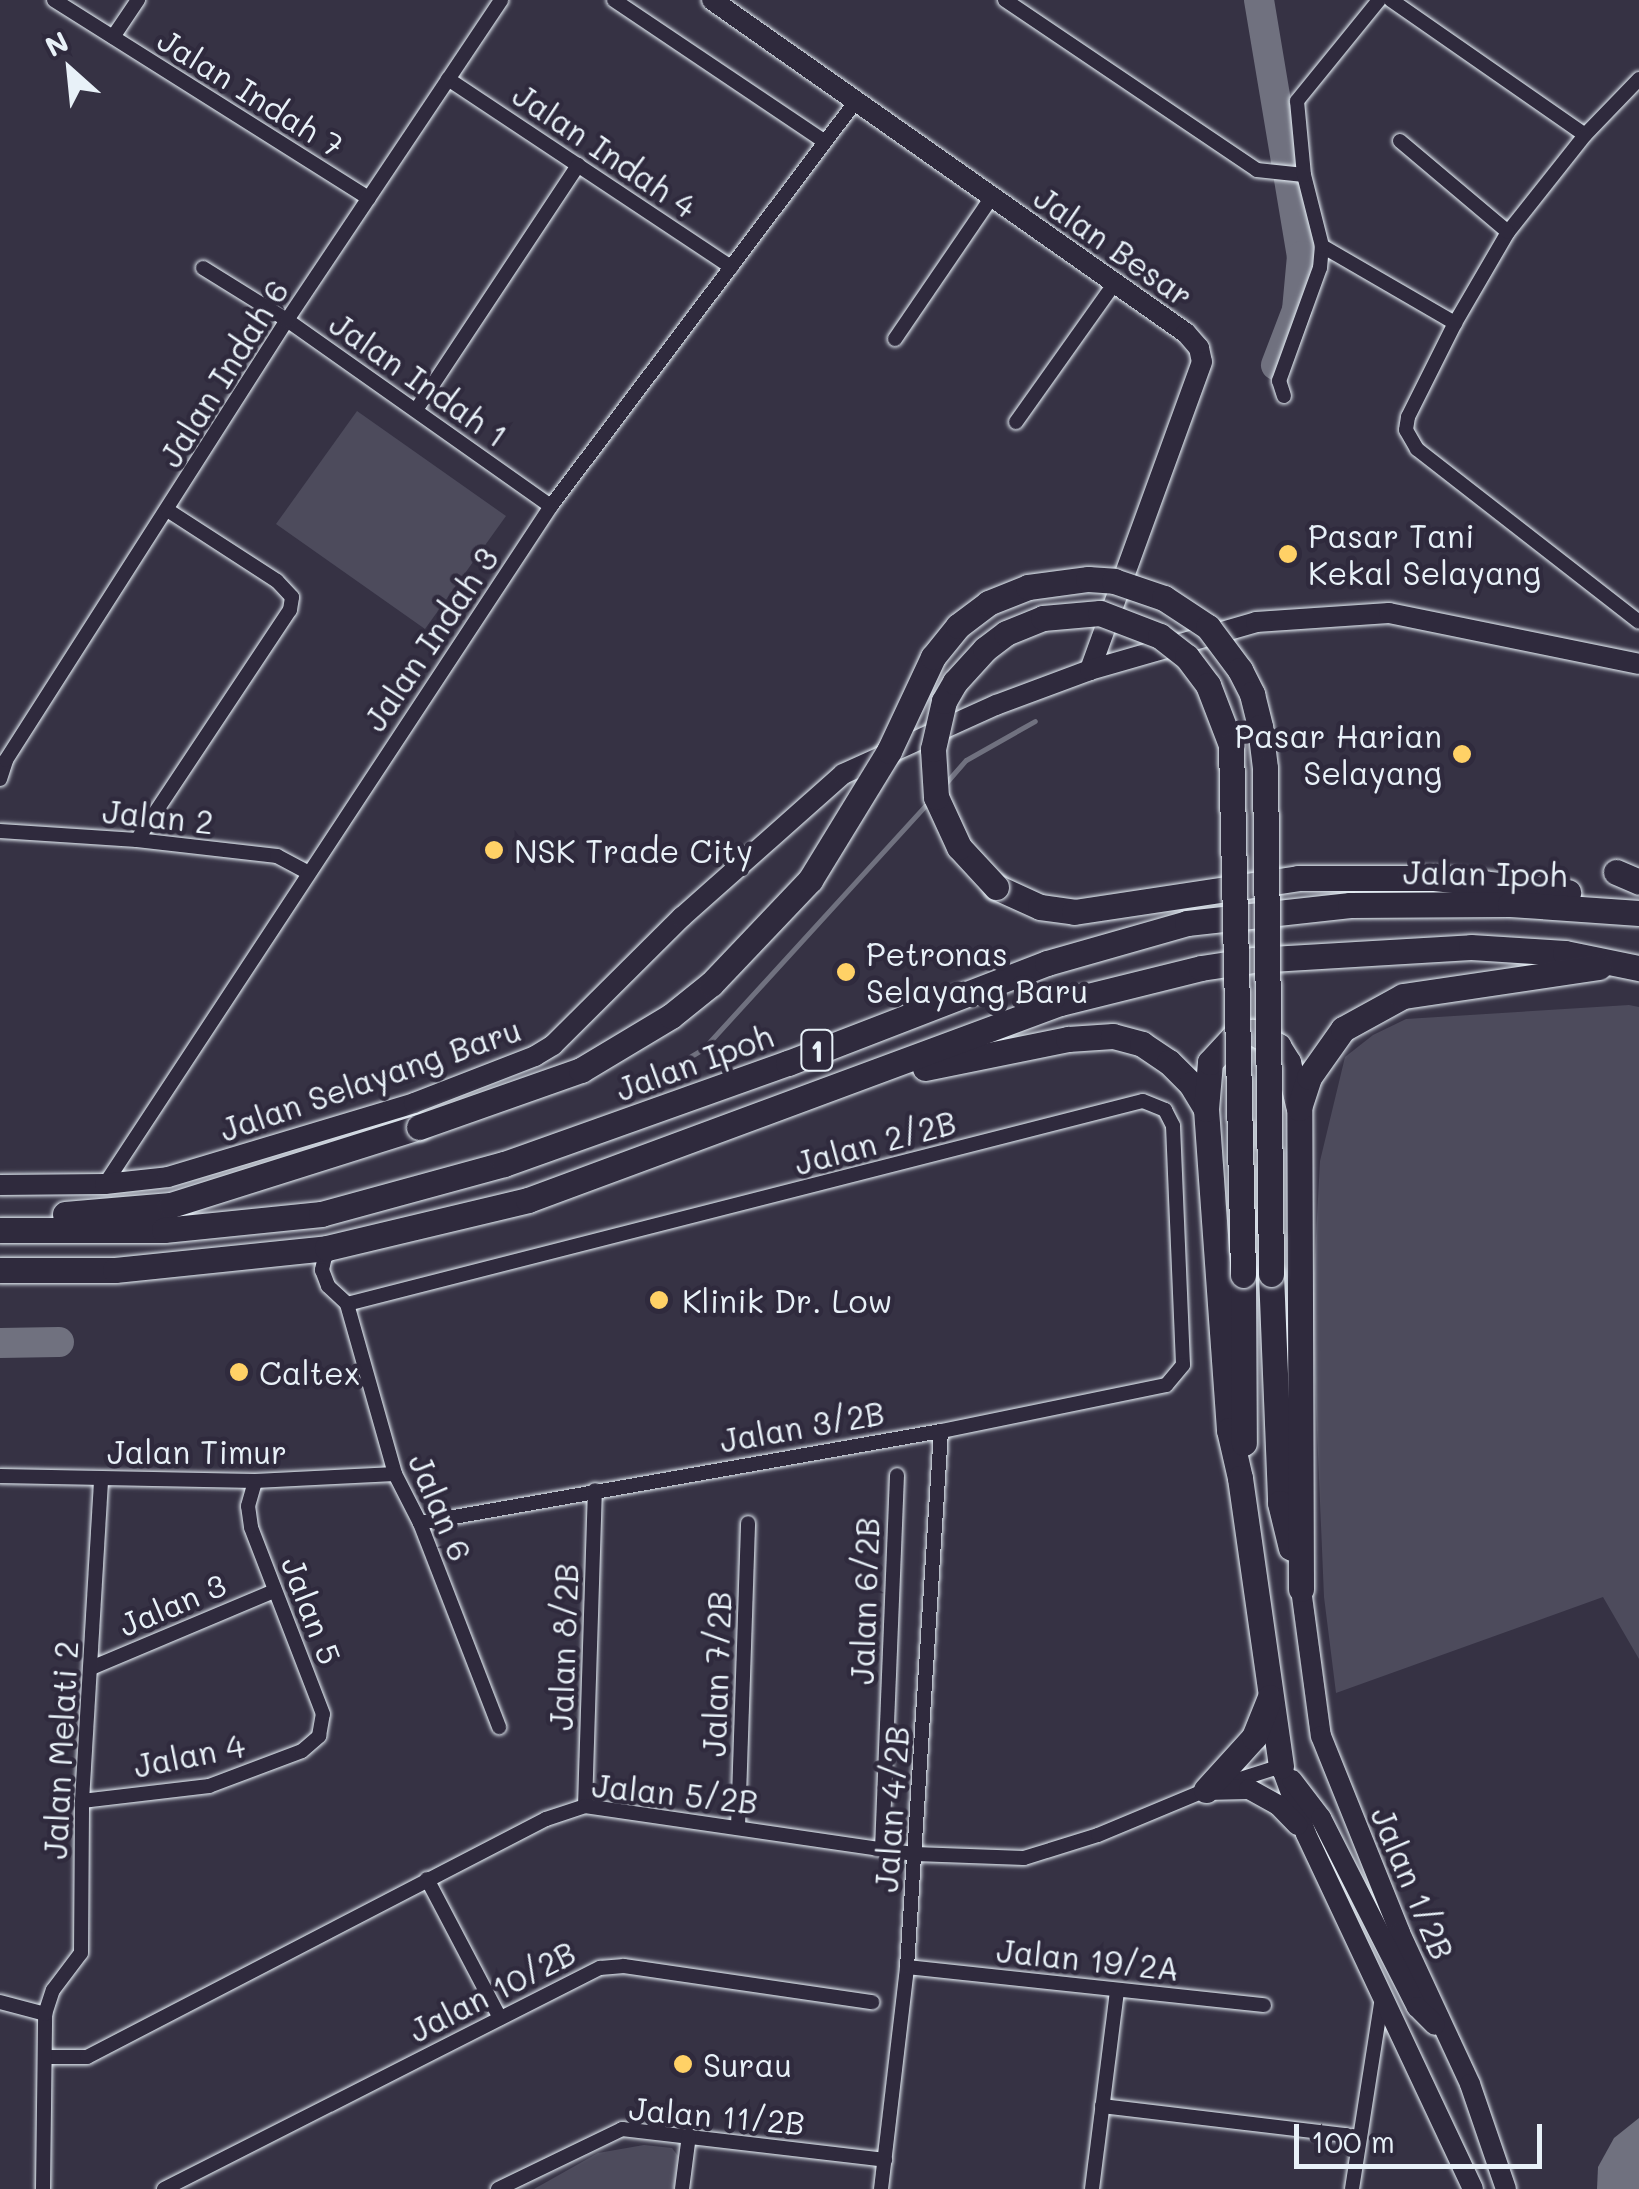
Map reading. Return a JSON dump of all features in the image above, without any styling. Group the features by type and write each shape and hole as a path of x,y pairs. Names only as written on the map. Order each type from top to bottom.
{"highway":[{"path":"0,1214 82,1214 171,1205 419,1127 581,1070 670,1016 711,984 810,880 888,751 934,657 958,626 988,603 1028,587 1088,578 1114,581 1164,598 1208,627 1240,670 1252,694 1260,727 1265,768 1271,1274 1280,1504 1301,1590"},
{"path":"1240,1478 1246,1426 1243,1275 1230,746 1208,685 1187,656 1160,636 1100,614 1052,616 1006,634 968,664 955,682 944,701 933,750 936,796 959,847 996,887 1040,907 1074,912 1298,878 1434,878 1544,888 1639,910"},
{"name":"Jalan Ipoh","path":"0,1230 164,1230 320,1214 504,1164 788,1063 1046,963 1187,923 1350,905 1529,904 1639,910"},
{"name":"1","path":"0,1270 114,1270 326,1248 528,1200 1060,1003 1201,968 1254,960 1471,947 1565,953 1631,966"},
{"path":"1299,1108 1309,1078 1343,1029 1403,996 1631,966"},
{"path":"1281,1766 1240,1478 1229,1430 1206,1109 1210,1062 1234,1037 1252,1032 1278,1046 1288,1062 1299,1108 1301,1590"},
{"path":"842,1086 1010,1049 1113,1036 1142,1044 1169,1062 1206,1109"},
{"path":"1206,1790 1254,1737 1270,1697"}],"street":[{"name":"Jalan Indah 7","path":"54,0 369,198"},
{"path":"113,37 138,0"},
{"name":"Jalan Indah 6","path":"0,779 6,760 287,320 501,0"},
{"path":"614,0 825,142"},
{"name":"Jalan Besar","path":"712,0 1186,334 1199,348 1202,362 1090,670"},
{"path":"1004,0 1257,170 1299,174"},
{"path":"1025,14 1034,0"},
{"path":"1284,396 1278,382 1320,268 1322,246 1299,174 1297,101 1379,0"},
{"path":"1391,0 1585,135"},
{"name":"Jalan Indah 4","path":"448,79 731,267"},
{"path":"1639,79 1585,135 1508,232 1408,417 1409,440 1639,622"},
{"name":"Jalan Indah 3","path":"105,1184 551,506 856,101"},
{"path":"1400,141 1508,232"},
{"path":"416,410 578,166"},
{"path":"895,338 992,197"},
{"path":"1322,246 1455,324"},
{"name":"Jalan Indah 1","path":"203,268 287,320 551,506"},
{"path":"1016,422 1114,284"},
{"path":"138,840 290,610 292,598 278,580 169,510"},
{"name":"Jalan Selayang Baru","path":"0,1185 105,1184 168,1177 414,1102 535,1056 554,1045 739,864 856,765 1090,670 1256,622 1389,613 1639,664"},
{"name":"Jalan 2","path":"0,831 138,840 277,856 308,872"},
{"name":"Jalan 2/2B","path":"347,1304 1144,1101 1165,1110 1174,1126 1183,1365"},
{"name":"Jalan 6","path":"326,1248 322,1270 328,1286 347,1304 395,1474 420,1523 499,1727"},
{"name":"Jalan 3/2B","path":"420,1523 941,1431 1166,1386 1183,1365"},
{"name":"Jalan 4/2B","path":"881,2189 916,1854 941,1431"},
{"name":"Jalan Timur","path":"0,1476 255,1481 395,1474"},
{"name":"Jalan 6/2B","path":"882,1849 896,1475"},
{"name":"Jalan Melati 2","path":"45,2014 53,1990 80,1953 82,1801 100,1478"},
{"name":"Jalan 5","path":"255,1481 248,1506 251,1527 323,1714 320,1736 302,1751"},
{"name":"Jalan 8/2B","path":"585,1806 595,1490"},
{"name":"Jalan 7/2B","path":"738,1826 748,1523"},
{"name":"Jalan 3","path":"91,1668 274,1590"},
{"name":"Jalan 1/2B","path":"1301,1590 1321,1736 1446,2036 1470,2084 1506,2189"},
{"name":"Jalan 4","path":"82,1801 209,1786 302,1751"},
{"path":"1281,1766 1321,1818 1417,2008 1446,2036"},
{"path":"1281,1766 1306,1834 1473,2189"},
{"name":"Jalan 5/2B","path":"45,2057 87,2057 546,1819 585,1806 916,1854 1024,1858 1098,1835 1206,1790 1281,1766"},
{"path":"1206,1790 1249,1788 1278,1806 1306,1834"},
{"path":"428,1879 500,2018"},
{"name":"Jalan 10/2B","path":"164,2189 600,1968 624,1966 872,2002"},
{"name":"Jalan 19/2A","path":"906,1967 1264,2005"},
{"path":"1092,2189 1117,1992"},
{"path":"1352,2189 1355,2146 1383,1994"},
{"path":"0,2002 45,2014 43,2189"},
{"path":"1102,2106 1346,2135 1355,2146"},
{"name":"Jalan 11/2B","path":"498,2189 622,2129 885,2160"},
{"path":"682,2189 689,2135"}],"shaded area":[{"path":"357,411 506,516 425,629 276,524"},
{"path":"1639,1007 1639,1659 1603,1597 1336,1693 1324,1597 1312,1311 1320,1161 1345,1057 1373,1035 1406,1019"},
{"path":"644,2145 672,2148 678,2156 674,2189 534,2189 598,2153"}],"water":[{"path":"1639,2118 1639,2189 1597,2189 1598,2167 1614,2138"}],"waterway":[{"path":"1259,0 1302,256 1297,310 1276,365"},
{"path":"944,785 966,760 1035,721"},
{"path":"683,1061 703,1049 930,800"},
{"path":"0,1343 59,1342"}],"place":[{"name":"Pasar Tani Kekal Selayang","path":"1288,554"},
{"name":"Pasar Harian Selayang","path":"1462,754"},
{"name":"NSK Trade City","path":"494,850"},
{"name":"Petronas Selayang Baru","path":"846,972"},
{"name":"Klinik Dr. Low","path":"659,1300"},
{"name":"Caltex","path":"239,1372"},
{"name":"Surau","path":"683,2064"}]}
